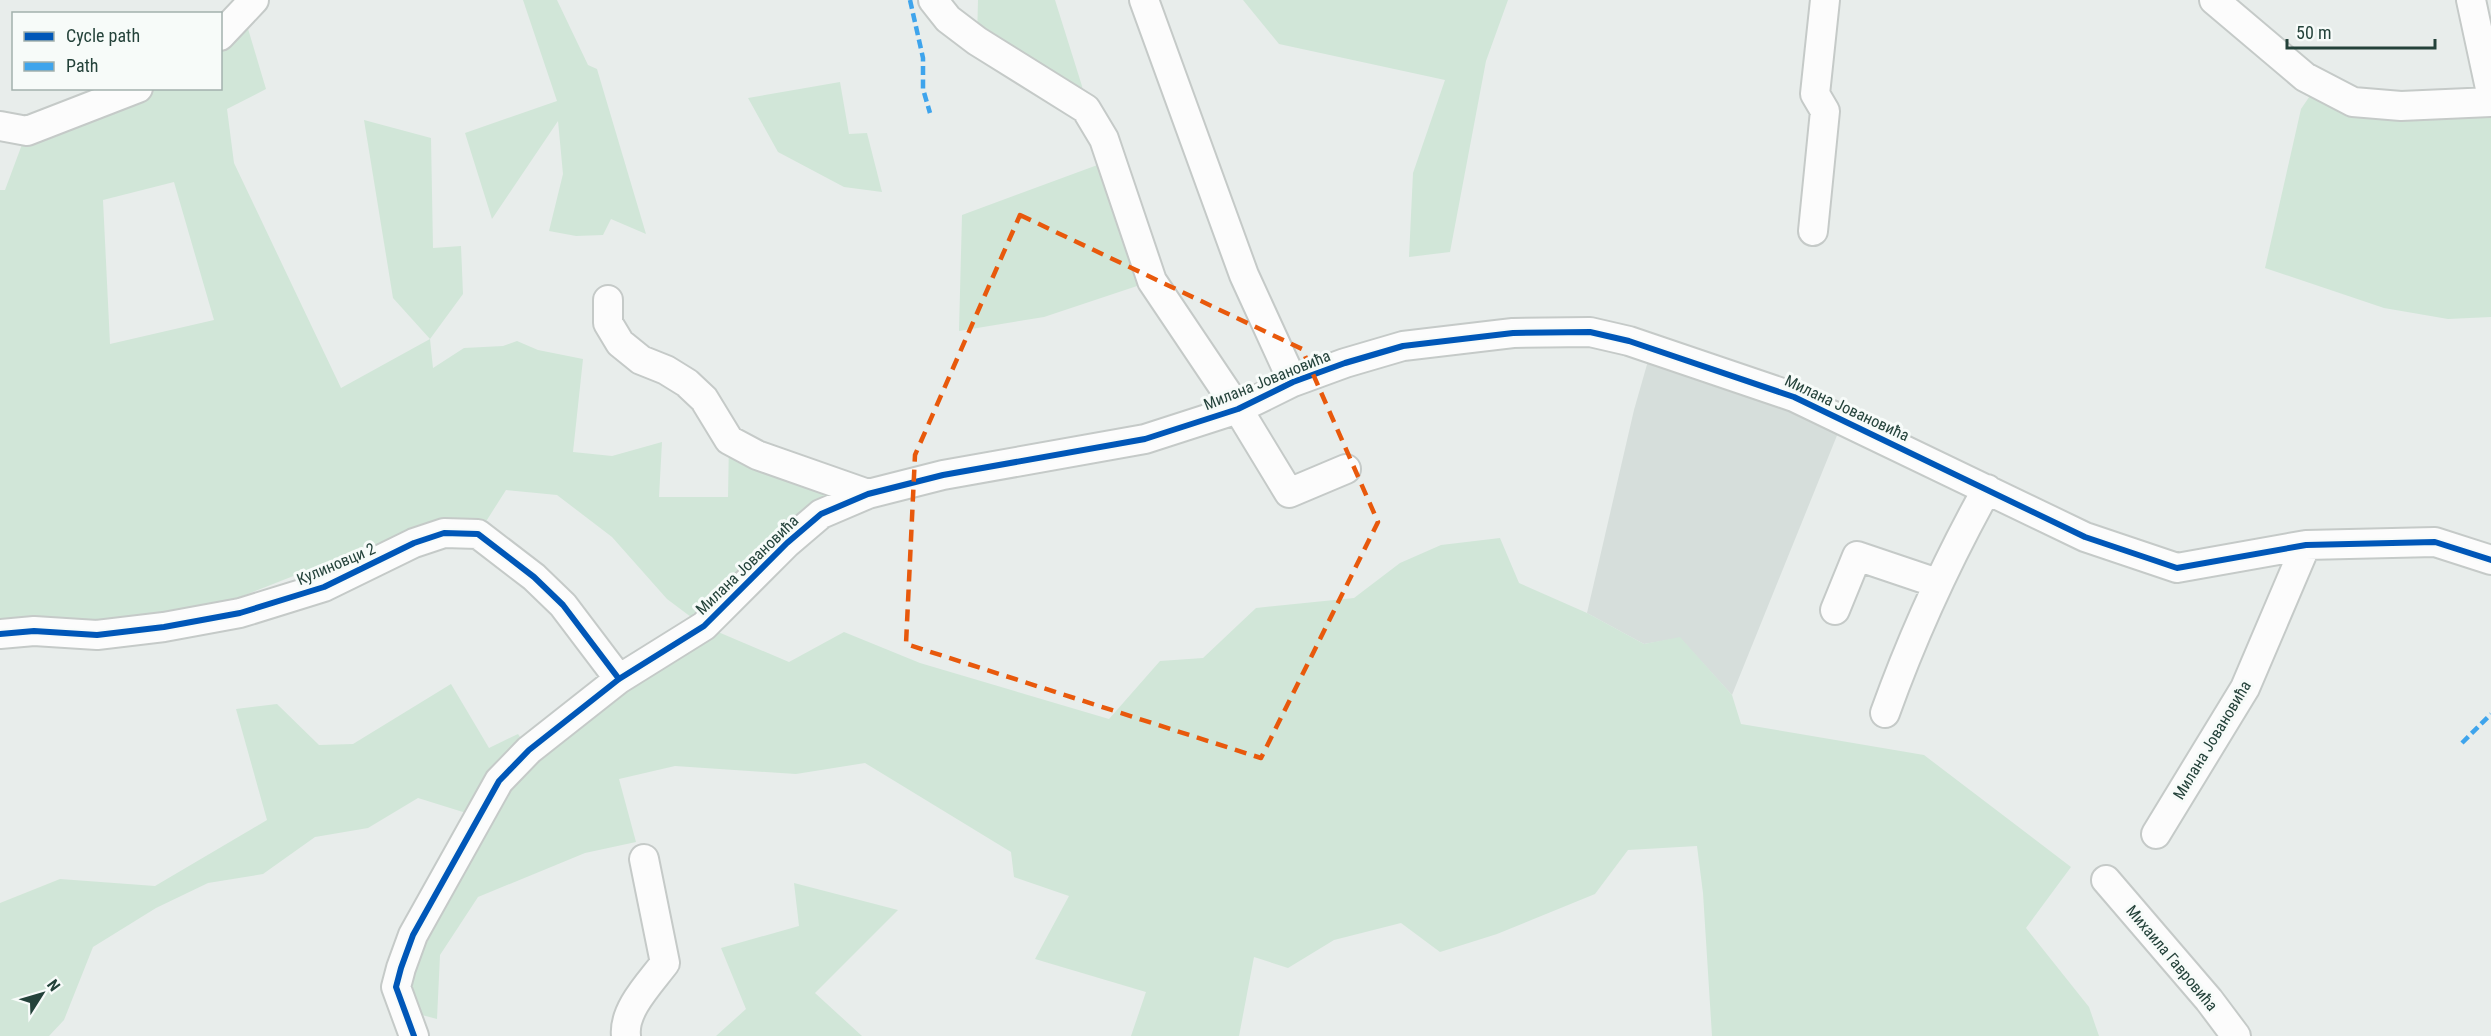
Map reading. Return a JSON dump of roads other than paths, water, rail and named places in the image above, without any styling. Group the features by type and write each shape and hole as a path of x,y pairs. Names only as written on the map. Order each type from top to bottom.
{"street":[{"path":"222,34 254,0"},
{"name":"Милана Јовановића","path":"933,0 948,19 977,41 1086,109 1104,140 1152,281 1238,409"},
{"name":"Милана Јовановића","path":"1144,0 1241,266 1293,382"},
{"path":"1813,231 1824,111 1815,94 1824,0"},
{"path":"2214,0 2305,77 2353,102 2401,106 2491,102"},
{"path":"2471,0 2491,93"},
{"path":"0,126 27,131 133,90"},
{"path":"608,300 608,323 620,343 641,360 666,370 687,383 704,399 729,440 757,455 868,494"},
{"name":"Милана Јовановића","path":"414,1036 396,987 401,968 413,935 499,781 529,750 618,679 704,626 787,543 821,514 868,494 943,476 1145,439 1238,409 1293,382 1345,363 1403,346 1513,333 1590,332 1629,341 1794,397 2085,537 2177,568 2306,545 2435,542 2491,560"},
{"path":"1238,409 1289,493 1346,469"},
{"path":"1885,713 1937,583 1987,489"},
{"name":"Кулиновци 2","path":"0,634 34,631 97,634 164,627 240,613 324,587 414,543 444,533 478,534 534,577 563,605 618,679"},
{"name":"Милана Јовановића","path":"2156,834 2246,688 2306,545"},
{"path":"1835,610 1857,556 1937,583"},
{"path":"626,1036 625,1025 636,1002 665,963 644,859"},
{"name":"Михаила Гавровића","path":"2106,880 2209,1000 2236,1036"}]}
